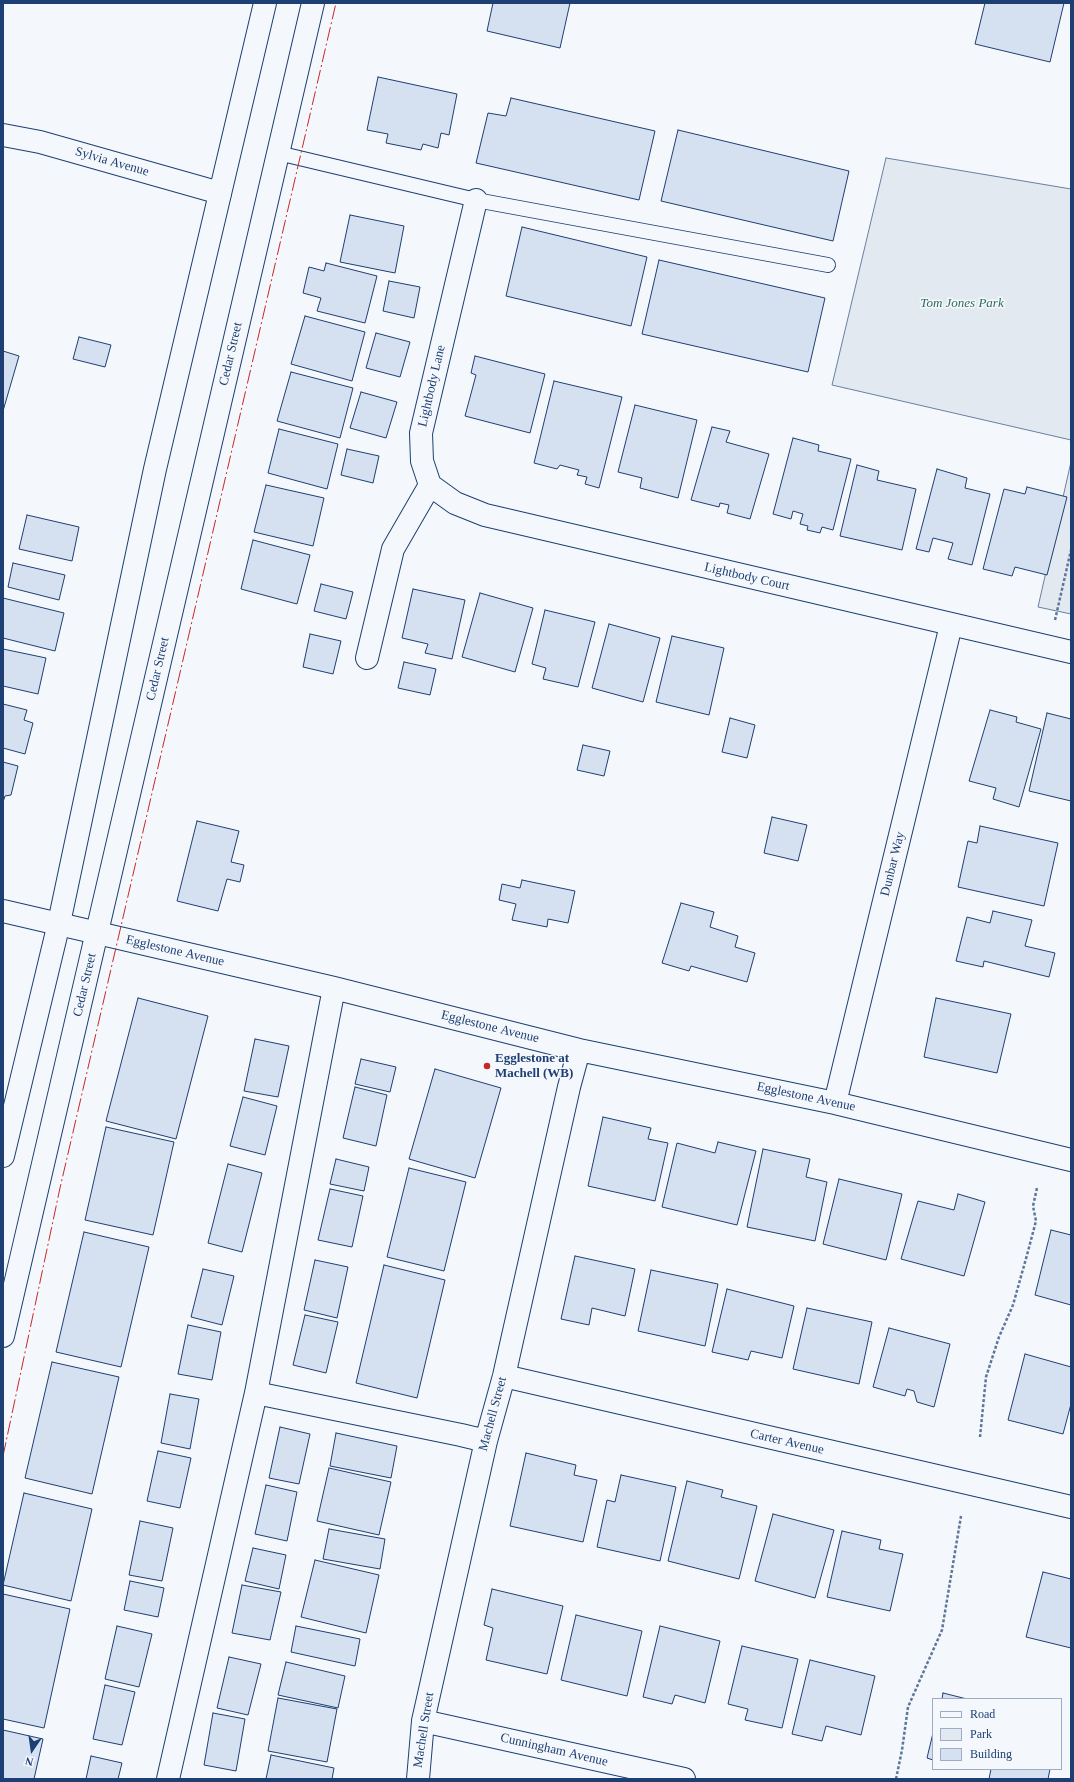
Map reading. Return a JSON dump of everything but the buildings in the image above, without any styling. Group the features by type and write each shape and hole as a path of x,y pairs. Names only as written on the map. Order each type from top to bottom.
{"street":[{"path":"3,1156 59,923 155,469 265,3"},
{"name":"Cedar Street","path":"3,1336 313,3"},
{"name":"Sylvia Avenue","path":"3,135 40,142 220,193"},
{"name":"Lightbody Lane","path":"430,485 422,462 421,432 476,200"},
{"path":"367,658 394,549 430,485"},
{"name":"Lightbody Court","path":"430,485 455,503 485,515 1071,652"},
{"name":"Dunbar Way","path":"835,1103 951,625"},
{"name":"Egglestone Avenue","path":"3,910 334,988 579,1050 835,1103 1071,1160"},
{"path":"168,1779 256,1393 334,988"},
{"name":"Machell Street","path":"418,1779 417,1767 423,1720 486,1441 504,1376 569,1086 579,1050"},
{"name":"Carter Avenue","path":"504,1376 1071,1508"},
{"path":"256,1393 486,1441"},
{"name":"Cunningham Avenue","path":"423,1720 684,1779"}],"lane":[{"path":"278,153 476,200 828,265"}],"path":[{"path":"1048,647 1071,550"},
{"path":"980,1437 986,1377 999,1337 1013,1305 1036,1221 1033,1206 1036,1188"},
{"path":"896,1779 908,1707 942,1630 961,1516"}],"green space":[{"name":"Tom Jones Park","path":"886,158 1071,189 1071,440 832,385"},
{"path":"1071,462 1071,614 1038,607"}],"power":[{"path":"3,1456 60,1188 336,3"}],"place":[{"name":"Egglestone at Machell (WB)","path":"487,1066"}]}
